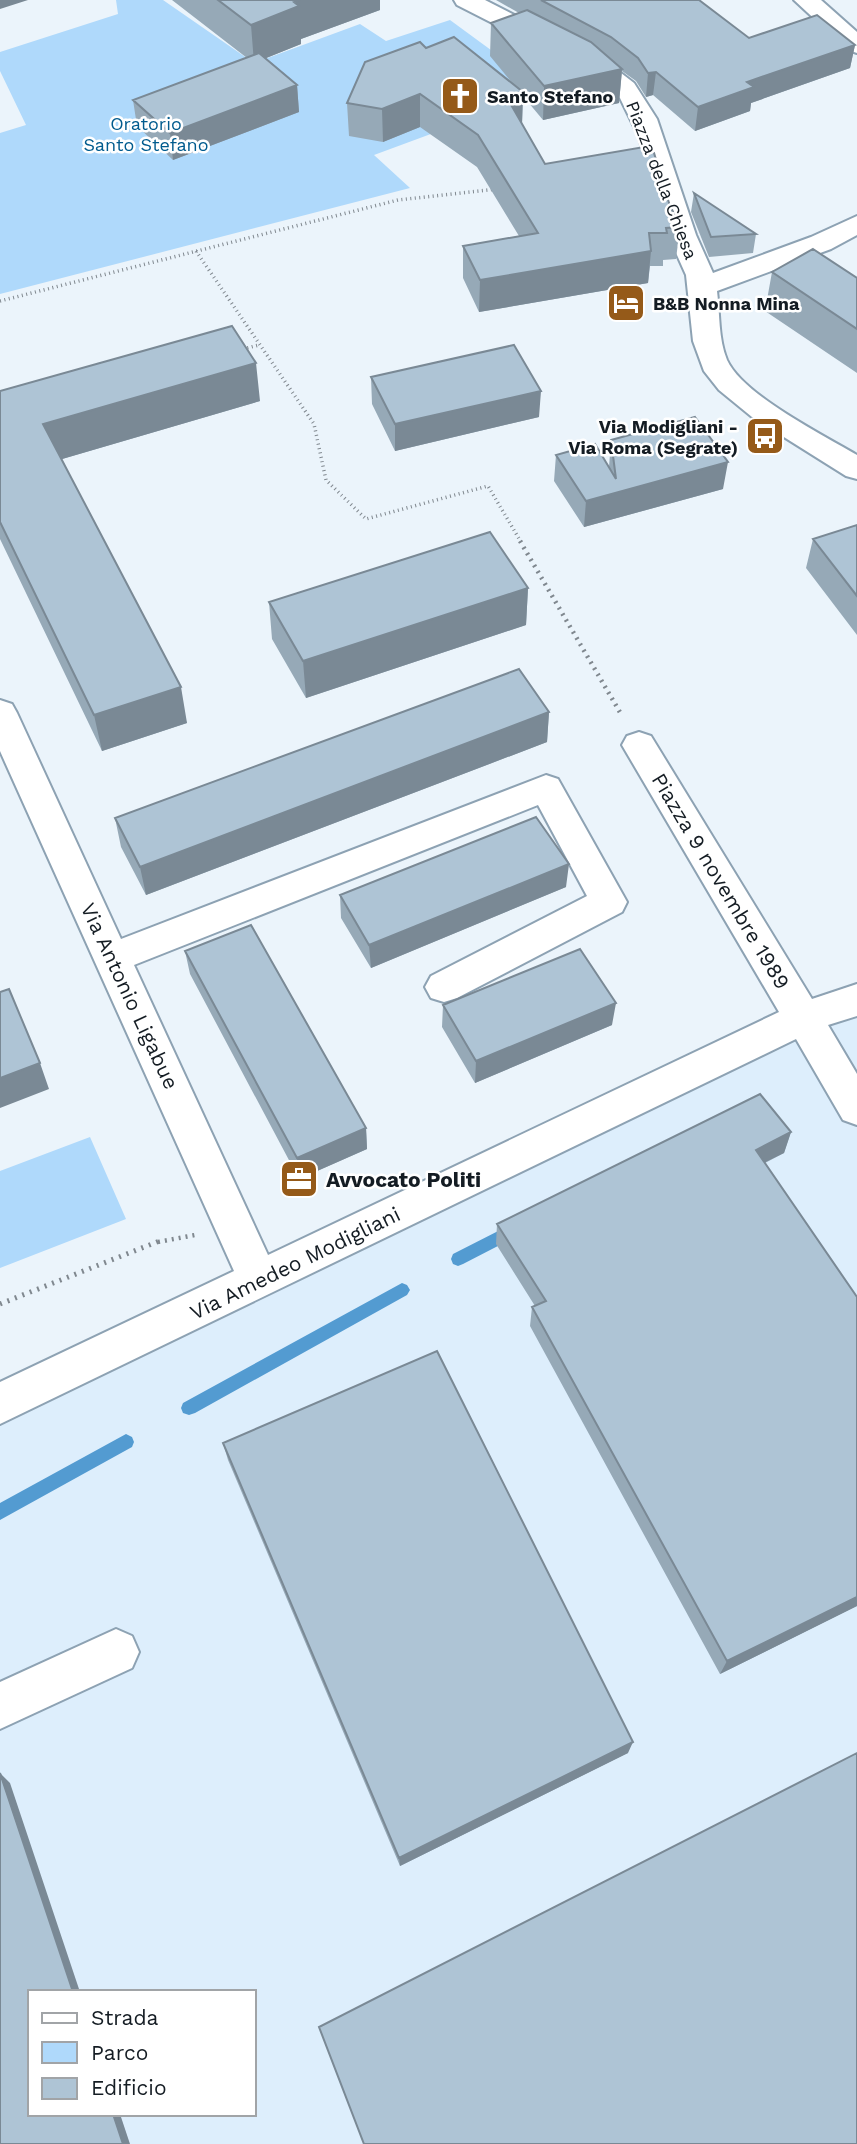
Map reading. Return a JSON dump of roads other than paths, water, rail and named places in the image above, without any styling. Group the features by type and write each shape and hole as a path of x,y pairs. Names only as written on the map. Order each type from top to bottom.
{"street":[{"name":"Piazza della Chiesa","path":"466,0 598,68 613,77 630,93 643,120 703,286"},
{"path":"806,0 857,45"},
{"path":"857,224 821,243 703,286 704,329 708,350 720,373 775,417 857,469"},
{"name":"Via Antonio Ligabue","path":"0,713 259,1280"},
{"name":"Piazza 9 novembre 1989","path":"639,745 857,1108"},
{"path":"112,958 546,788 609,902 444,987"},
{"name":"Via Amedeo Modigliani","path":"0,1404 803,1018 857,1000"},
{"path":"0,1706 116,1652"}],"waterway":[{"path":"458,1259 512,1231"},
{"path":"189,1408 402,1290"},
{"path":"0,1512 126,1442"}],"place":[{"name":"Santo Stefano","path":"460,96"},
{"name":"B&B Nonna Mina","path":"626,303"},
{"name":"Via Modigliani - Via Roma (Segrate)","path":"765,436"},
{"name":"Avvocato Politi","path":"299,1179"}],"park label":[{"name":"Oratorio Santo Stefano","path":"146,133"}]}
